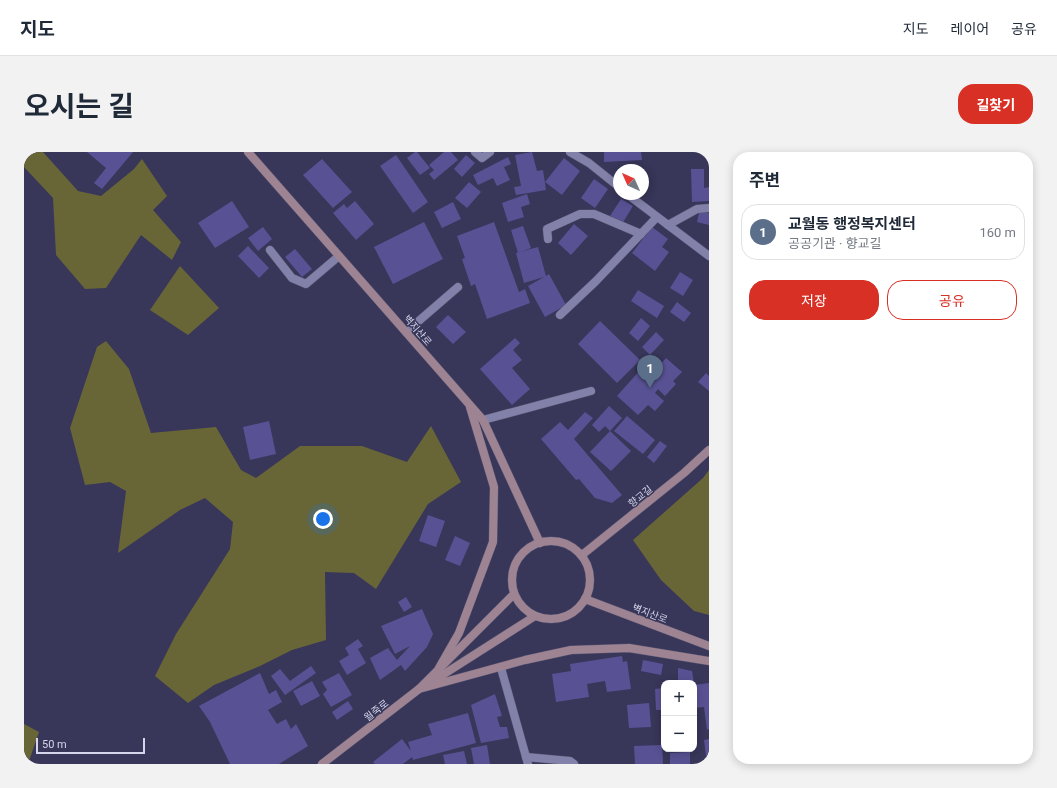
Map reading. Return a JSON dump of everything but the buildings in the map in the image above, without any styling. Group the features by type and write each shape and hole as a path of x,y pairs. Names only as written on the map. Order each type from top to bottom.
{"street":[{"name":"벽지산로","path":"248,152 483,420 540,543"},
{"path":"475,152 482,158 490,152"},
{"path":"570,152 589,163 613,182"},
{"path":"635,200 709,256"},
{"path":"668,225 697,209 709,208"},
{"path":"548,239 547,229 580,214 594,214 641,234"},
{"path":"560,315 596,281 657,217"},
{"path":"270,250 292,278 306,284 339,256"},
{"path":"406,332 458,287"},
{"path":"483,420 591,391"},
{"path":"439,668 459,633 493,542 494,487 470,404"},
{"name":"향교길","path":"582,555 684,473 709,450"},
{"path":"548,541 560,542 572,547 582,555 588,567 590,579 589,592 585,599 573,612 561,618 548,620 536,616 524,609 514,594 512,587 512,573 517,561 525,551 540,543 548,541"},
{"path":"439,668 514,594"},
{"name":"벽지산로","path":"585,599 709,646"},
{"path":"419,689 536,616"},
{"path":"419,689 571,650 629,648 709,661"},
{"name":"월죽로","path":"322,764 419,689 439,668"},
{"path":"501,668 527,761 570,761 574,764"}],"shaded area":[{"path":"24,152 43,152 78,191 101,196 134,169 142,159 167,196 153,210 181,242 172,260 141,235 106,288 85,289 56,255 53,198 24,167"},
{"path":"180,266 219,308 188,335 150,310"},
{"path":"106,341 129,369 151,433 216,427 241,470 256,478 300,446 362,446 407,462 431,426 461,482 428,504 376,589 354,573 325,572 326,640 292,650 260,666 214,685 188,703 155,676 176,634 230,549 233,522 205,498 180,510 118,553 126,491 110,482 85,485 70,428 97,347"},
{"path":"709,470 709,615 694,611 661,580 633,540 703,478"},
{"path":"24,724 39,732 28,764 24,764"}],"place":[{"name":"교월동 행정복지센터","path":"650,388"}]}
